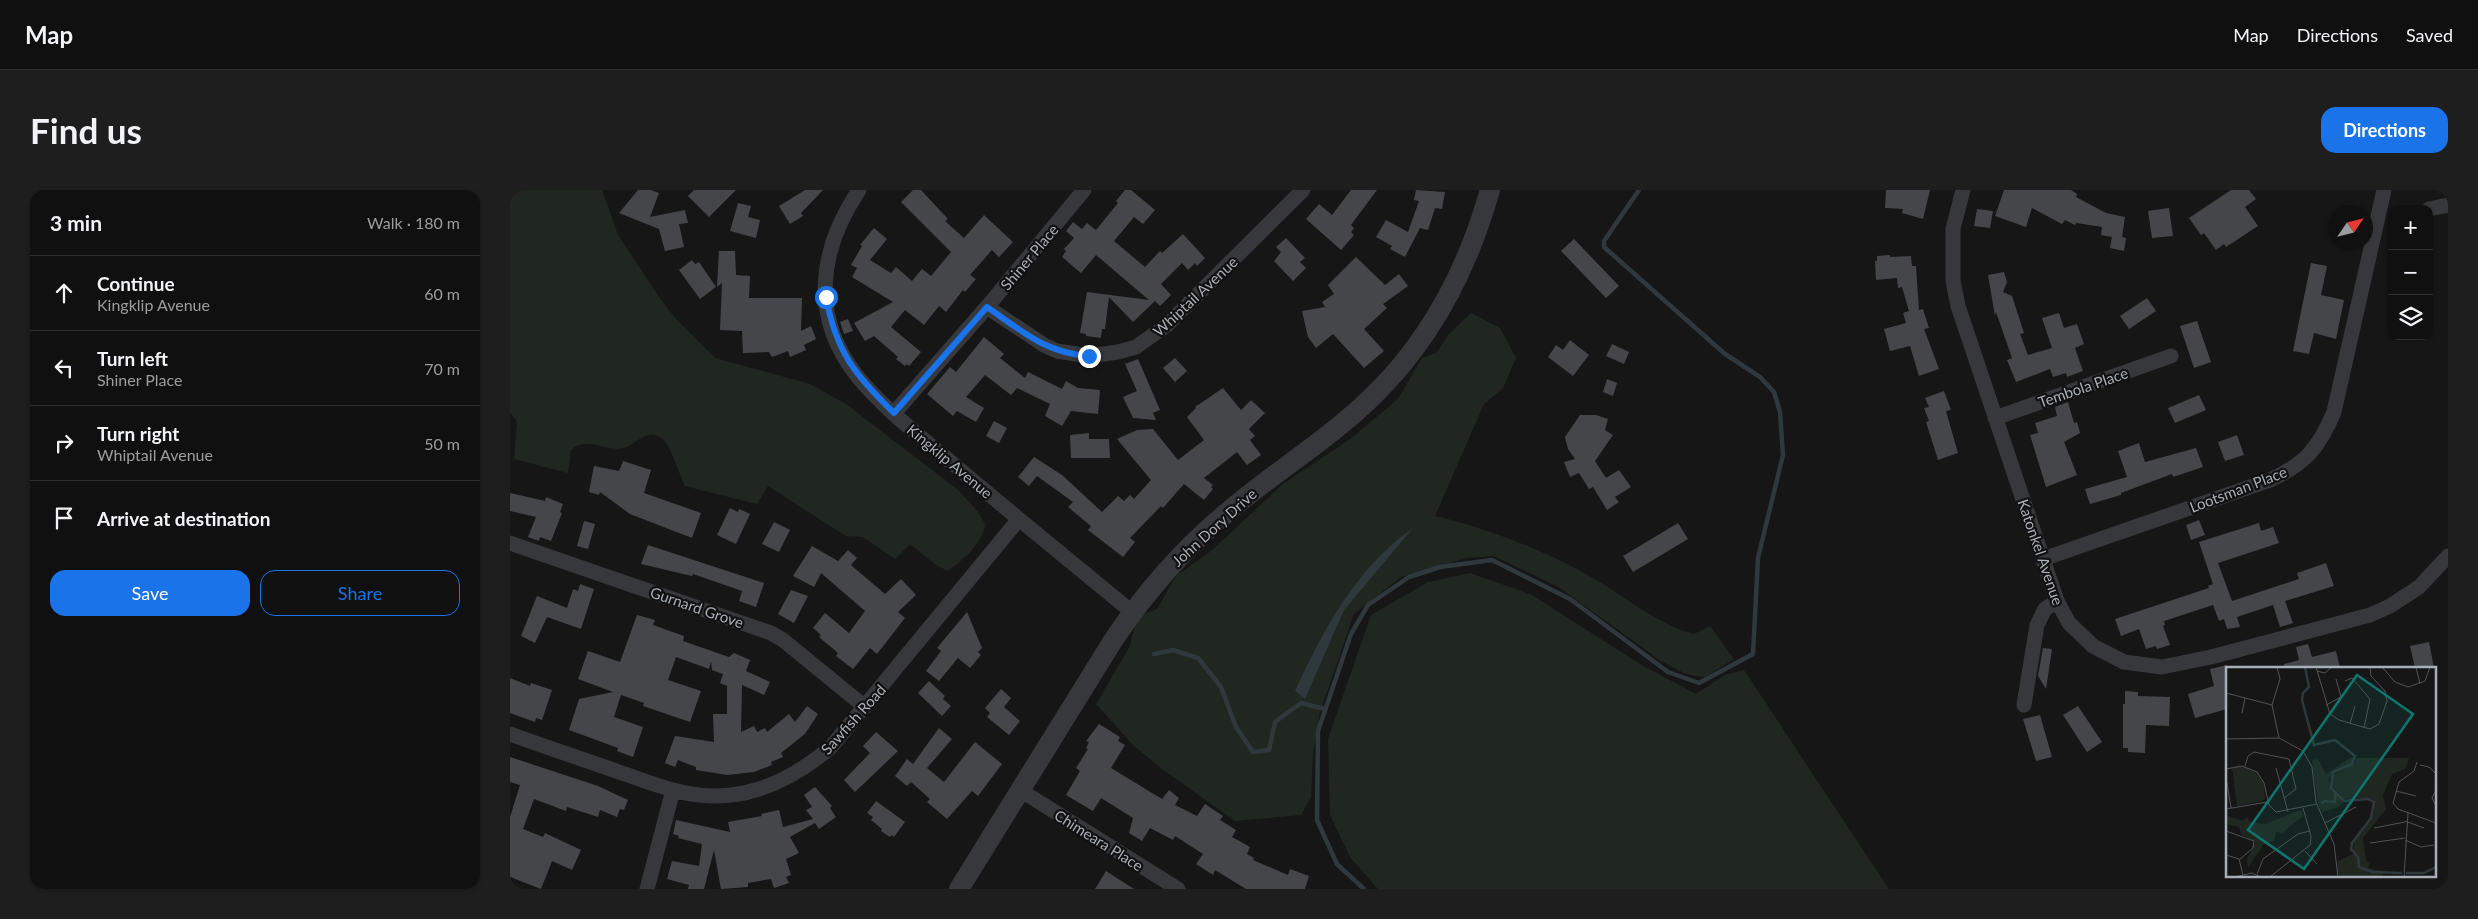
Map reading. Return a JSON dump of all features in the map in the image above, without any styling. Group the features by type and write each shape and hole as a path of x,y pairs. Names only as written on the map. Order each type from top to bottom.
{"street":[{"name":"Kingklip Avenue","path":"859,190 842,218 830,248 825,280 826,297 832,324 845,358 863,382 894,413 1132,612"},
{"name":"Shiner Place","path":"894,413 987,307 1084,190"},
{"name":"Whiptail Avenue","path":"987,307 1044,345 1057,351 1089,356 1118,352 1136,347 1167,325 1303,190"},
{"name":"John Dory Drive","path":"958,889 1132,612 1167,570 1201,535 1240,501 1347,419 1371,398 1410,355 1448,298 1481,222 1490,190"},
{"name":"Katonkel Avenue","path":"1963,190 1953,229 1953,282 1965,332 2057,600 2069,623 2093,646 2124,662 2162,667 2269,642 2370,615 2406,596 2430,576 2448,556"},
{"name":"Lootsman Place","path":"2043,559 2270,480 2299,464 2309,455 2318,444 2334,412 2386,214 2384,190"},
{"path":"2433,208 2448,205"},
{"name":"Tembola Place","path":"1996,418 2171,356"},
{"name":"Sawfish Road","path":"510,734 673,790 704,796 745,793 782,782 799,772 832,747 1019,519"},
{"name":"Gurnard Grove","path":"510,543 770,633 783,640 866,707"},
{"path":"2024,705 2037,625 2043,613 2057,600"},
{"path":"647,889 673,790"},
{"name":"Chimeara Place","path":"1020,790 1178,889"}],"shaded area":[{"path":"510,190 602,190 618,235 659,297 676,319 715,358 810,384 846,404 958,490 978,512 985,524 976,544 966,556 948,571 936,565 910,544 895,559 863,537 846,536 768,486 757,504 685,486 668,447 656,435 646,436 628,447 616,449 590,444 577,446 571,450 568,473 514,459 517,421 510,413"},
{"path":"1471,313 1500,328 1516,358 1503,388 1484,404 1435,516 1497,534 1540,551 1598,581 1644,611 1681,630 1694,634 1710,626 1734,659 1705,677 1688,675 1661,661 1560,588 1494,556 1467,558 1401,577 1354,614 1320,712 1313,754 1311,797 1301,815 1235,821 1162,769 1133,745 1096,704 1130,646 1137,617 1157,609 1176,576 1211,551 1283,484 1349,440 1398,399 1422,358 1436,353 1449,334"},
{"path":"1413,528 1344,610 1305,699 1295,691 1330,623 1358,581 1375,561"},
{"path":"1470,573 1532,595 1640,664 1696,694 1725,675 1744,670 1889,889 1378,889 1350,857 1330,815 1328,739 1371,615 1428,582"}],"building":[{"path":"638,190 651,190 659,193 650,217 685,210 688,223 679,224 684,247 665,251 659,229 619,213"},
{"path":"694,190 736,190 709,217 688,196"},
{"path":"805,190 823,190 801,213 803,216 790,224 779,206"},
{"path":"913,190 921,190 948,219 945,221 964,238 984,215 1013,242 999,257 992,250 970,275 976,279 965,292 963,290 946,312 939,306 924,325 905,310 891,327 921,352 909,366 907,364 905,366 896,359 898,357 874,336 865,341 854,323 893,302 852,277 857,268 851,265 862,246 860,245 874,228 887,239 870,260 891,273 896,267 912,281 922,269 931,276 951,252 901,202"},
{"path":"1125,190 1131,190 1155,210 1143,224 1134,217 1114,241 1145,267 1160,251 1162,253 1183,234 1205,258 1197,266 1195,263 1188,270 1182,263 1161,284 1171,295 1160,306 1155,301 1133,322 1109,297 1105,329 1102,329 1101,338 1086,336 1086,334 1080,333 1087,292 1149,300 1096,255 1081,273 1062,257 1066,251 1064,249 1074,238 1066,231 1073,222 1082,229 1087,223 1096,230 1118,203 1116,201"},
{"path":"1351,190 1377,190 1351,225 1354,228 1351,232 1354,235 1341,250 1306,219 1319,204 1332,215"},
{"path":"1416,190 1445,192 1442,209 1435,208 1428,230 1420,228 1405,257 1390,249 1392,246 1376,237 1386,220 1408,232 1419,201 1414,200"},
{"path":"1886,190 1930,190 1923,219 1902,213 1903,209 1885,208"},
{"path":"2004,190 2071,190 2077,194 2076,197 2106,213 2125,217 2122,237 2126,238 2124,251 2110,248 2112,237 2101,235 2102,227 2076,223 2075,225 2065,220 2062,224 2032,208 2026,227 1995,216"},
{"path":"2231,190 2249,190 2256,199 2245,207 2258,226 2226,247 2224,244 2216,250 2204,233 2201,235 2189,218"},
{"path":"738,203 751,206 748,217 760,220 756,238 730,231"},
{"path":"2169,208 2173,236 2152,238 2148,211"},
{"path":"1977,209 1993,211 1990,228 1974,226"},
{"path":"1286,238 1305,258 1300,262 1306,268 1293,281 1274,261 1281,252 1276,247"},
{"path":"1574,239 1619,286 1606,298 1561,251"},
{"path":"719,251 735,251 736,275 750,276 749,298 802,298 801,331 811,326 816,339 804,345 806,350 790,357 788,351 772,357 769,352 743,353 742,331 720,330 722,283 717,287"},
{"path":"1890,255 1890,257 1911,256 1912,266 1916,266 1919,310 1923,309 1929,328 1924,329 1939,369 1919,376 1910,346 1890,351 1884,329 1906,323 1903,313 1909,311 1902,287 1898,288 1897,278 1876,280 1875,261 1877,261 1877,256"},
{"path":"1356,257 1385,285 1399,274 1408,286 1383,304 1387,308 1364,329 1384,351 1364,368 1333,334 1316,348 1308,337 1302,311 1325,307 1322,302 1334,294 1328,285"},
{"path":"692,260 695,264 699,262 716,287 700,299 679,270"},
{"path":"2311,263 2327,266 2321,295 2344,300 2336,339 2314,333 2309,354 2293,351"},
{"path":"2004,272 2007,282 2003,292 2012,296 2024,333 2020,334 2028,355 2052,348 2042,318 2059,313 2064,328 2077,324 2084,344 2075,348 2083,371 2067,377 2066,373 2053,377 2050,369 2016,382 2007,360 2012,358 1996,312 1995,316 1988,275"},
{"path":"2147,298 2156,311 2129,329 2120,316"},
{"path":"848,319 853,331 844,334 840,322"},
{"path":"2197,321 2211,362 2194,368 2180,326"},
{"path":"984,337 1004,354 1000,358 1025,378 1028,372 1062,389 1066,381 1078,388 1100,390 1098,414 1071,411 1062,426 1045,416 1050,404 1017,388 1011,395 985,375 966,397 984,408 976,422 957,411 953,416 927,394 950,367 956,372"},
{"path":"1570,340 1589,355 1573,376 1548,357 1556,345 1563,350"},
{"path":"1612,344 1629,352 1624,364 1606,356"},
{"path":"1175,358 1187,371 1175,382 1163,368"},
{"path":"1138,359 1160,410 1153,413 1156,420 1133,418 1123,397 1137,391 1125,364"},
{"path":"1607,379 1617,383 1613,396 1603,392"},
{"path":"1223,388 1241,410 1251,400 1265,413 1249,429 1255,436 1250,440 1261,455 1247,465 1237,452 1204,478 1213,485 1211,487 1213,489 1204,500 1184,484 1163,508 1161,506 1130,538 1135,542 1123,557 1088,530 1091,526 1068,507 1073,502 1037,476 1029,486 1018,477 1034,457 1062,475 1102,512 1118,496 1124,501 1130,495 1134,499 1151,480 1117,439 1137,430 1153,429 1178,460 1204,440 1187,417 1195,407"},
{"path":"1944,391 1951,410 1946,411 1958,453 1938,460 1926,422 1929,421 1924,408 1929,407 1925,398"},
{"path":"2199,395 2206,410 2175,423 2168,408"},
{"path":"2068,402 2074,423 2077,422 2080,433 2064,442 2077,475 2046,487 2030,435 2038,433 2035,423 2057,416 2055,407"},
{"path":"1580,415 1596,415 1608,419 1605,430 1613,435 1595,461 1606,478 1619,470 1631,487 1615,497 1619,502 1607,510 1593,487 1589,489 1579,473 1570,477 1564,462 1575,459 1568,449 1565,437"},
{"path":"994,421 1007,428 999,443 986,436"},
{"path":"1089,433 1089,439 1109,439 1110,458 1071,458 1070,435"},
{"path":"2237,435 2244,455 2225,461 2218,442"},
{"path":"2139,443 2145,462 2196,448 2203,467 2173,477 2172,474 2121,493 2121,495 2090,504 2085,489 2127,477 2118,451"},
{"path":"623,461 651,470 644,493 701,513 692,538 630,514 600,492 599,495 589,492 594,466 619,471"},
{"path":"510,493 545,501 546,497 563,504 560,512 562,513 551,541 540,537 539,541 528,537 536,517 510,511"},
{"path":"730,508 738,512 739,509 750,514 736,544 717,535"},
{"path":"2199,520 2205,535 2191,540 2186,525"},
{"path":"584,521 595,524 588,549 577,546"},
{"path":"774,522 790,530 779,552 762,544"},
{"path":"1678,523 1688,539 1633,572 1623,556"},
{"path":"2259,523 2261,531 2273,527 2279,543 2218,563 2232,601 2299,579 2297,573 2326,563 2334,586 2285,601 2293,623 2280,627 2273,605 2237,617 2240,627 2227,629 2224,619 2219,621 2213,605 2164,621 2165,625 2163,626 2170,645 2157,649 2156,646 2146,649 2139,629 2121,636 2115,619 2209,588 2208,586 2213,584 2199,542"},
{"path":"648,545 764,583 756,607 739,601 742,591 693,574 692,576 641,564"},
{"path":"812,546 838,561 848,550 857,558 851,565 885,594 901,579 916,595 898,612 905,618 877,654 870,648 853,669 836,656 838,653 819,637 821,635 813,628 825,613 849,633 865,611 821,573 814,587 793,576"},
{"path":"580,584 594,589 581,629 547,617 535,643 521,636 537,596 567,608 573,589 578,591"},
{"path":"791,590 808,596 794,623 778,614"},
{"path":"967,612 982,648 978,652 981,655 970,668 958,658 939,681 926,671 941,651 937,648"},
{"path":"637,615 655,620 653,625 684,636 683,641 729,657 734,653 750,660 746,671 770,682 764,695 742,685 741,732 754,726 757,732 765,728 767,732 789,714 795,722 807,706 818,714 805,734 781,753 783,757 771,762 772,765 754,772 727,775 696,770 696,767 678,760 675,767 665,763 675,736 714,742 713,714 727,714 727,686 720,683 723,674 712,670 711,661 709,669 676,657 668,680 701,691 690,722 643,706 644,703 621,695 614,717 643,727 633,757 617,751 618,748 569,730 579,699 613,692 578,679 588,651 620,662"},
{"path":"2429,642 2434,667 2415,667 2410,646"},
{"path":"2308,644 2312,657 2336,651 2340,667 2284,667 2284,664 2299,660 2296,647"},
{"path":"2043,648 2052,649 2046,689 2038,676"},
{"path":"2227,665 2226,709 2195,718 2188,694 2214,686 2210,669"},
{"path":"510,678 530,686 531,683 552,690 542,720 536,718 535,722 510,713"},
{"path":"929,681 945,696 943,699 951,706 942,716 918,693"},
{"path":"1001,689 1011,698 1004,707 1020,721 1009,735 987,717 990,713 985,708"},
{"path":"2125,691 2138,692 2138,696 2170,697 2169,726 2146,725 2145,753 2128,752 2128,748 2123,748 2123,704 2125,704"},
{"path":"2078,706 2102,742 2087,752 2063,715"},
{"path":"2040,715 2052,757 2036,761 2023,719"},
{"path":"1099,724 1120,737 1118,741 1125,745 1111,768 1162,799 1169,790 1179,798 1175,805 1197,816 1205,804 1223,816 1220,820 1236,830 1232,837 1250,847 1247,854 1254,858 1253,860 1288,875 1290,869 1309,876 1305,889 1246,889 1215,870 1213,875 1196,864 1203,854 1175,836 1173,840 1150,828 1142,841 1129,833 1133,818 1101,798 1093,811 1066,795 1080,771 1076,768 1088,749 1086,748 1089,742 1086,741"},
{"path":"939,728 952,739 927,768 944,782 975,742 1002,764 978,796 972,791 947,819 927,802 930,799 911,782 907,786 895,776 907,759 913,764"},
{"path":"876,732 898,751 855,792 844,780 870,753 863,746"},
{"path":"510,757 598,786 628,800 624,810 620,809 617,817 600,810 598,817 567,807 566,811 534,799 523,829 543,837 545,833 581,850 572,870 552,861 541,889 510,877 510,817 520,785 510,782"},
{"path":"815,787 832,806 830,808 836,817 819,829 815,823 790,837 799,853 786,859 791,875 786,877 789,883 774,888 771,879 748,883 748,887 721,889 714,850 704,889 688,889 689,885 667,879 672,861 699,866 702,844 678,838 679,836 673,834 676,820 730,832 728,822 762,816 761,814 779,810 783,827 813,819 806,810 812,807 804,795"},
{"path":"876,801 905,822 894,837 892,835 890,837 881,831 882,829 871,820 873,817 867,813"},
{"path":"1106,871 1134,889 1095,889"}],"waterway":[{"path":"1364,889 1337,864 1317,820 1318,731 1351,634 1368,605 1409,577 1440,567 1492,560 1570,599 1668,672 1699,683 1753,654 1758,558 1783,455 1780,412 1774,392 1760,377 1725,354 1604,247 1604,241 1639,190"},
{"path":"1154,654 1173,650 1198,658 1221,687 1236,727 1253,752 1269,750 1275,722 1301,703 1325,709"}],"route":[{"path":"826,297 836,338 845,358 857,376 894,413 987,307 1044,345 1072,355 1089,356"}]}
